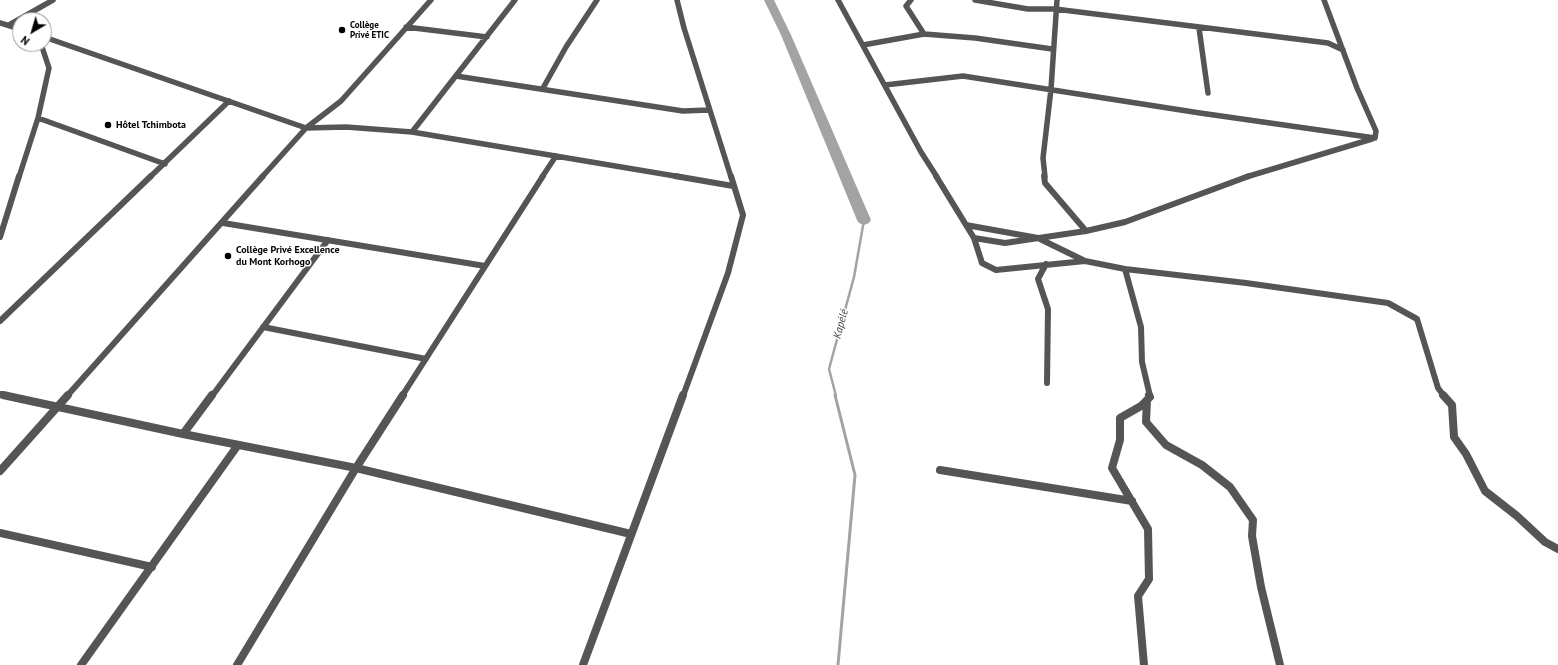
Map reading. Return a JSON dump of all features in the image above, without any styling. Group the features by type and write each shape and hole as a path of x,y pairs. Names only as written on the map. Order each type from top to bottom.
{"street":[{"path":"9,25 53,0"},
{"path":"0,471 223,223 306,128 341,101 431,0"},
{"path":"412,132 515,0"},
{"path":"543,88 566,47 597,0"},
{"path":"583,665 728,273 743,215 684,28 677,0"},
{"path":"838,0 921,152 974,238 982,263 996,270 1085,261"},
{"path":"911,0 906,6 924,34"},
{"path":"974,0 1028,8 1055,9 1328,43 1343,50"},
{"path":"1057,0 1052,49 1051,89 1043,158 1045,183 1086,231"},
{"path":"1324,0 1376,131 1375,138"},
{"path":"0,23 12,26"},
{"path":"406,27 487,37"},
{"path":"1199,28 1208,93"},
{"path":"863,45 924,34 975,38 1052,49"},
{"path":"52,40 306,128 346,127 412,132 733,186"},
{"path":"0,237 38,118 49,68 44,52"},
{"path":"456,76 543,88 683,111 710,110"},
{"path":"885,85 963,76 1200,113 1375,138"},
{"path":"0,321 229,101"},
{"path":"38,118 165,164"},
{"path":"974,238 1005,243 1086,231 1125,222 1252,175 1375,138"},
{"path":"237,665 356,468 556,156"},
{"path":"223,223 485,266"},
{"path":"966,225 1038,238 1085,261 1125,269 1262,285 1388,303 1418,319 1438,388 1452,404 1454,437 1466,454 1485,491 1517,516 1545,542 1558,549"},
{"path":"183,434 328,240"},
{"path":"1046,264 1038,279 1048,310 1049,342 1047,383"},
{"path":"1125,269 1141,327 1142,362 1150,397 1141,406 1120,418 1120,440 1112,468 1148,529 1149,579 1138,596 1144,665"},
{"path":"262,327 426,359"},
{"path":"0,394 58,405 183,434 356,468 631,534"},
{"path":"1147,400 1146,422 1166,445 1202,465 1230,487 1253,520 1252,536 1261,588 1280,665"},
{"path":"81,665 152,568 238,445"},
{"path":"940,470 1132,501"},
{"path":"0,533 152,568"}],"waterway":[{"name":"Kapélé","path":"769,0 786,35 864,220"},
{"name":"Kapélé","path":"836,396 829,369 854,277 864,220"},
{"name":"Kapélé","path":"835,395 855,475 838,665"}],"place":[{"name":"Collège Privé ETIC","path":"342,30"},
{"name":"Hôtel Tchimbota","path":"108,125"},
{"name":"Collège Privé Excellence du Mont Korhogo","path":"228,256"}]}
